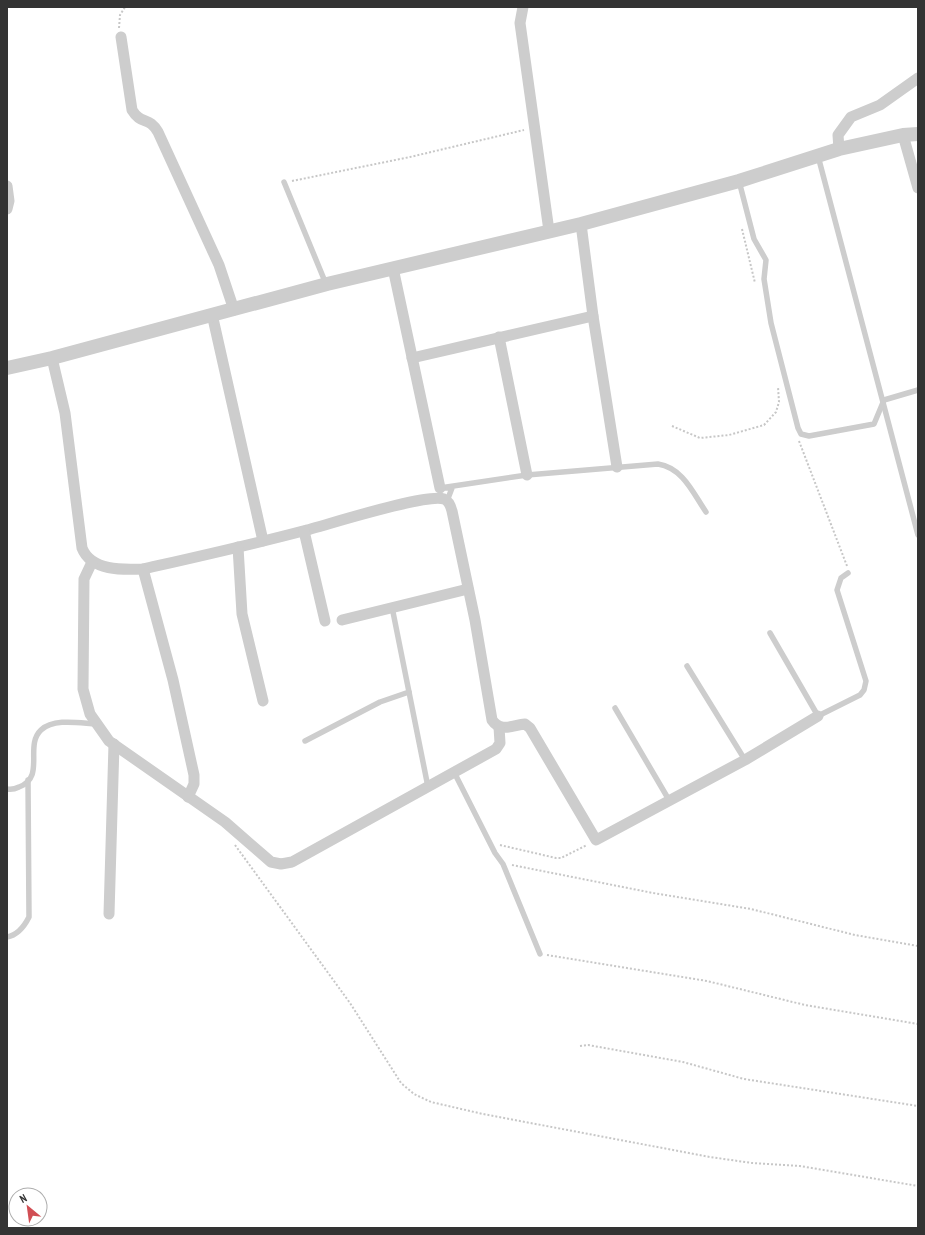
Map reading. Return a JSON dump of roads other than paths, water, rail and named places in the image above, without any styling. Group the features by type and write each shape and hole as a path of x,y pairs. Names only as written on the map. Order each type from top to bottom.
{"street":[{"path":"524,7 520,23 549,231"},
{"path":"121,37 132,110 136,117 153,124 158,132 219,265 234,310"},
{"path":"840,149 838,135 851,116 880,105 918,78"},
{"path":"7,368 52,358 326,284 582,224 739,181 840,149 903,135 918,134"},
{"path":"903,135 918,188"},
{"path":"7,186 9,201 7,209"},
{"path":"582,224 593,316 617,467"},
{"path":"392,268 440,488"},
{"path":"212,314 263,541"},
{"path":"412,358 593,316"},
{"path":"499,337 527,475"},
{"path":"52,358 65,413 80,543 84,554 92,562 112,568 143,569 304,531 411,502 431,499 444,499 447,501 452,511 475,620 491,716 494,724 499,727 508,728 525,724 530,728 596,840 745,760 818,716"},
{"path":"304,531 325,621"},
{"path":"238,547 242,614 263,700"},
{"path":"92,562 84,579 82,677 86,702 96,724 114,744 225,822 271,862 281,864 292,862 496,749 500,743 499,727"},
{"path":"143,569 173,680 194,775 194,784 188,797"},
{"path":"342,620 468,589"},
{"path":"109,914 114,744"}],"lane":[{"path":"818,156 918,535"},
{"path":"739,181 754,239 766,260 764,280 771,323 798,428 801,434 809,436 874,424 883,402 893,397 918,390"},
{"path":"284,182 326,284"},
{"path":"440,488 527,475 567,473 658,464 671,468 684,478 706,512"},
{"path":"440,488 452,488 447,501"},
{"path":"770,633 818,716 857,698 862,693 866,685 838,594 839,582 848,573"},
{"path":"392,607 428,787"},
{"path":"687,666 745,760"},
{"path":"305,741 380,702 409,692"},
{"path":"615,708 669,800"},
{"path":"7,789 11,790 24,786 34,774 35,742 41,730 56,723 96,724"},
{"path":"454,772 491,845 503,864 540,954"},
{"path":"7,937 13,936 25,926 29,917 28,780"}]}
